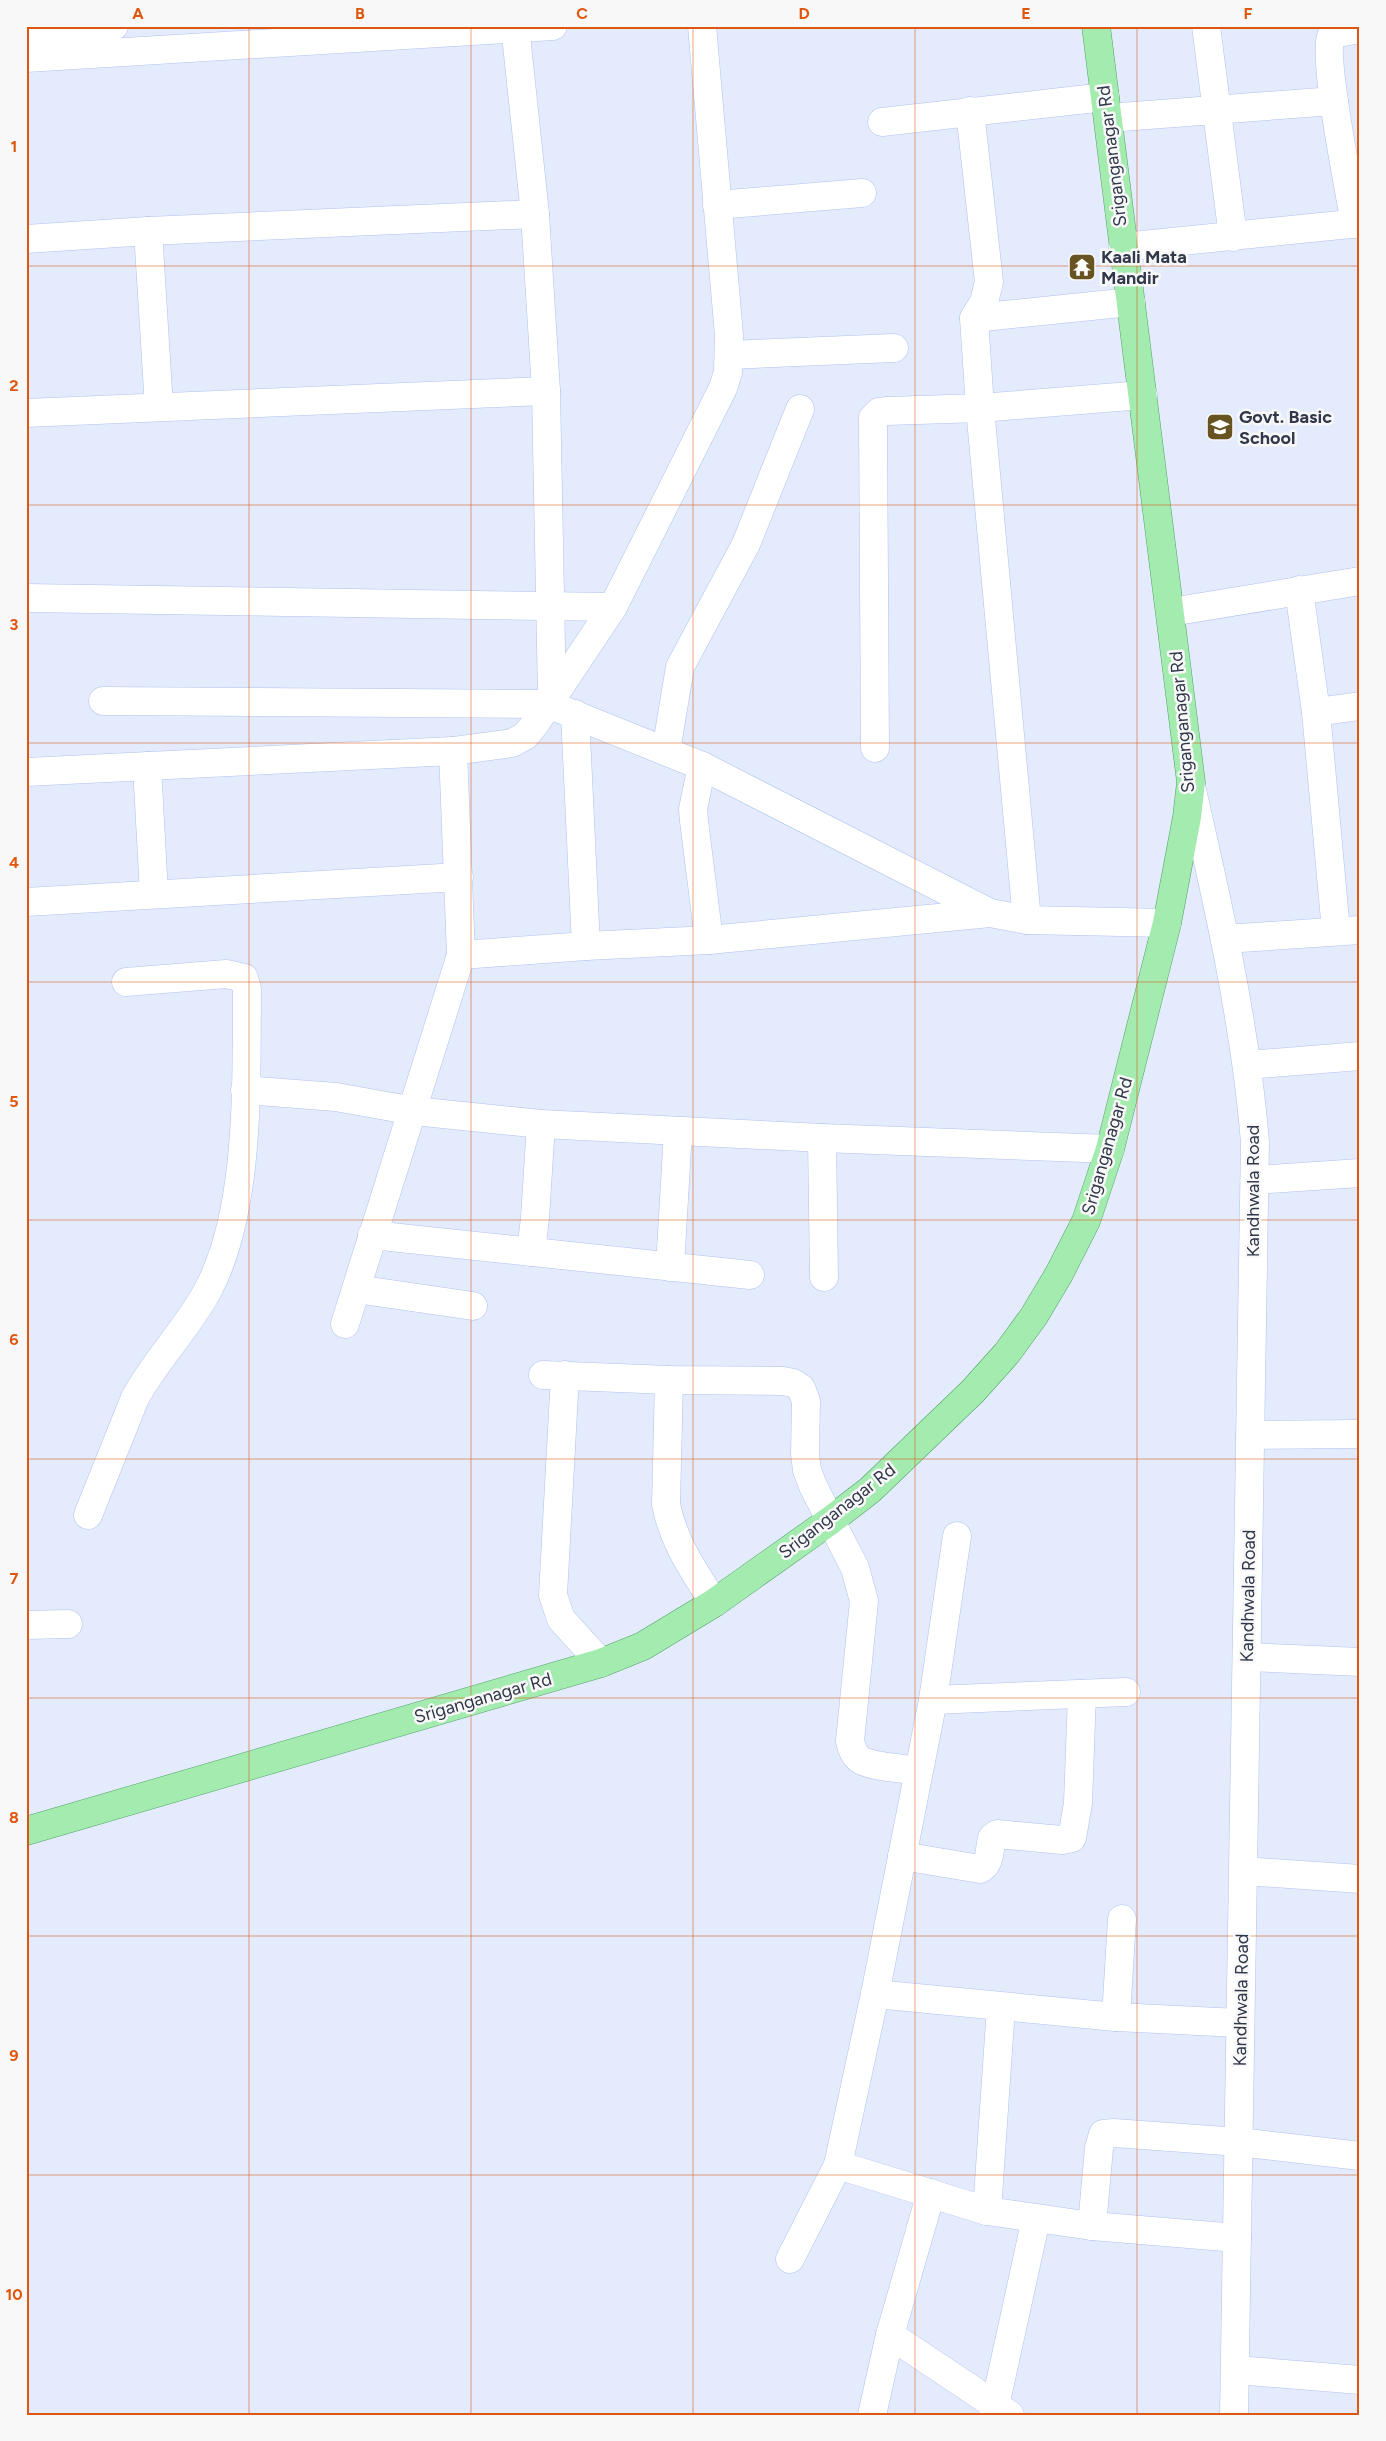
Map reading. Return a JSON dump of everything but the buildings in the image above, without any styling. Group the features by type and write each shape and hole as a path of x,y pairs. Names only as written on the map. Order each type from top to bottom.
{"main road":[{"name":"Sriganganagar Rd","path":"26,1831 601,1663 643,1646 714,1603 870,1490 973,1391 1007,1354 1060,1274 1086,1221 1110,1149 1166,923 1187,817 1191,782 1096,26"}],"street":[{"path":"26,32 107,35 553,26"},
{"path":"26,772 453,751 512,743 525,736 613,607 723,388 728,372 729,355 702,26"},
{"path":"1206,26 1233,237"},
{"path":"515,27 535,214 546,391 550,701"},
{"path":"1123,247 1357,224 1334,100 1329,39 1332,34 1340,31 1360,29"},
{"path":"26,58 107,35"},
{"path":"882,122 970,112 1107,108 1218,110 1334,100"},
{"path":"970,112 989,282 984,302 974,318 980,408 1026,920"},
{"path":"717,205 862,193"},
{"path":"26,239 148,231 535,214"},
{"path":"148,231 159,407"},
{"path":"974,318 1131,302"},
{"path":"729,355 894,348"},
{"path":"26,413 546,391"},
{"path":"875,748 873,418 879,412 887,411 980,408 1143,395"},
{"path":"666,751 680,667 746,544 800,409"},
{"path":"1171,612 1299,590 1360,582"},
{"path":"1225,940 1348,931 1299,590"},
{"path":"26,598 548,604 613,607"},
{"path":"102,702 550,701 575,714 702,766 990,913 1026,920 1166,923"},
{"path":"1316,712 1360,706"},
{"path":"575,714 586,946"},
{"path":"344,1324 414,1111 461,955 453,751"},
{"path":"147,766 154,894"},
{"path":"702,766 693,815 709,940"},
{"name":"Kandhwala Road","path":"1191,782 1225,940 1248,1065 1255,1142 1234,2415"},
{"path":"26,902 459,877"},
{"path":"461,955 709,940 990,913"},
{"path":"88,1514 134,1398 144,1380 196,1309 220,1263 234,1213 239,1179 245,1090 247,989 244,978 226,974 126,982"},
{"path":"1248,1065 1360,1056"},
{"path":"245,1090 336,1096 414,1111 541,1124 822,1138 1110,1149"},
{"path":"531,1252 541,1124"},
{"path":"670,1267 678,1131"},
{"path":"822,1138 824,1277"},
{"path":"1255,1180 1360,1173"},
{"path":"372,1235 750,1275"},
{"path":"356,1289 474,1306"},
{"path":"601,1663 561,1619 553,1595 554,1375 669,1380 783,1381 793,1383 801,1388 806,1401 805,1454 807,1470 813,1486 854,1568 864,1600 850,1741 852,1751 859,1759 873,1764 918,1771"},
{"path":"669,1380 666,1504 670,1524 683,1554 714,1603"},
{"path":"1250,1435 1360,1434"},
{"path":"790,2259 838,2165 875,1994 933,1700 957,1536"},
{"path":"26,1625 68,1624"},
{"path":"1248,1657 1360,1662"},
{"path":"933,1700 1126,1692"},
{"path":"902,1856 980,1869 985,1867 988,1862 992,1838 997,1834 1062,1840 1072,1838 1078,1803 1082,1694"},
{"path":"1244,1871 1360,1879"},
{"path":"1116,2017 1122,1919"},
{"path":"875,1994 1116,2017 1239,2023"},
{"path":"987,2210 1001,2007"},
{"path":"1092,2226 1100,2141 1104,2134 1114,2133 1239,2142 1360,2156"},
{"path":"838,2165 987,2210 1036,2219 1092,2226 1237,2238"},
{"path":"872,2415 890,2335 932,2193"},
{"path":"890,2335 1000,2412 1036,2219"},
{"path":"1236,2370 1360,2380"}],"place":[{"name":"Kaali Mata Mandir","path":"1082,267"},
{"name":"Govt. Basic School","path":"1220,427"}]}
